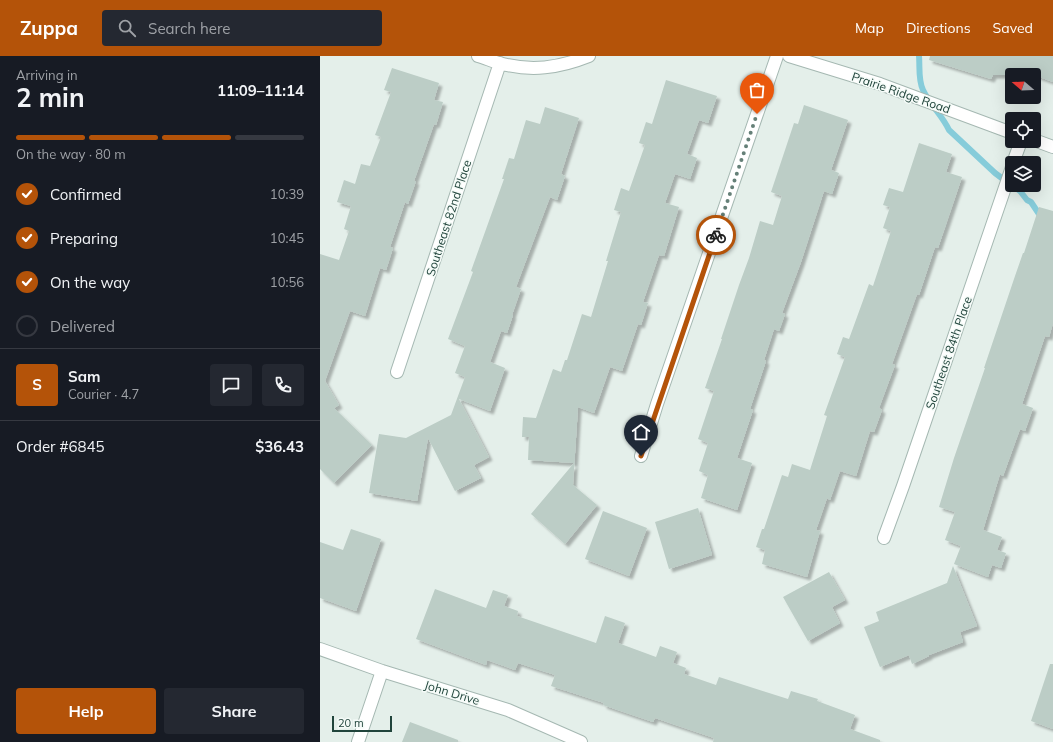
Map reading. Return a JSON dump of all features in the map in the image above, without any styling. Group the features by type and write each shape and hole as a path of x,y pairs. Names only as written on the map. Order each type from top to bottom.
{"street":[{"path":"478,56 500,63 527,68 547,68 574,62 589,56"},
{"path":"641,456 777,56"},
{"name":"Prairie Ridge Road","path":"789,56 880,84 1005,130"},
{"name":"Southeast 82nd Place","path":"397,372 500,63"},
{"path":"1041,143 1053,147"},
{"name":"Southeast 84th Place","path":"884,538 1005,187"},
{"name":"John Drive","path":"320,649 382,671 508,710 581,742"},
{"path":"358,742 382,671"}],"building":[{"path":"930,56 1053,56 1053,82 1041,78 1041,68 1005,68 1005,75 993,75 991,79 929,60"},
{"path":"392,68 439,83 434,100 443,102 436,125 434,124 414,181 416,181 408,204 405,202 390,247 393,248 386,270 380,268 365,316 350,311 325,381 339,405 334,408 372,445 334,483 320,469 320,254 339,260 349,231 344,229 351,206 337,202 344,180 355,184 361,164 370,166 381,137 375,135 391,92 384,90"},
{"path":"666,80 717,96 708,123 699,120 687,154 697,158 690,179 675,174 665,203 679,207 664,256 659,255 643,302 648,303 641,325 638,324 622,371 610,367 594,413 578,407 573,485 597,505 565,544 531,514 574,463 528,460 529,437 522,437 523,417 536,418 553,369 561,372 565,360 567,360 582,314 591,317 621,212 614,210 621,188 629,191 645,145 639,143 646,122 652,124"},
{"path":"804,105 848,120 831,170 839,173 832,194 824,191 801,262 782,313 785,314 779,331 774,329 764,360 766,361 750,409 753,410 737,458 752,463 737,510 701,498 708,475 699,471 708,443 698,439 714,391 705,388 760,221 773,225 782,196 771,192 794,123 798,124"},
{"path":"545,107 579,118 561,174 565,176 557,200 550,197 516,287 521,289 507,333 501,331 490,362 505,368 490,411 459,399 489,457 474,465 481,478 455,491 428,438 417,501 369,493 379,434 406,438 451,415 465,377 455,373 465,346 448,339 473,272 471,271 504,179 502,179 509,158 514,159 526,120 540,124"},
{"path":"919,143 952,154 946,172 962,177 938,248 935,247 919,295 917,294 892,364 895,365 879,408 882,410 874,432 870,431 856,476 840,471 830,500 827,498 816,530 820,531 807,577 762,564 765,550 756,547 762,529 764,529 782,475 788,477 792,464 810,470 827,416 824,415 845,357 837,354 843,337 849,339 869,284 873,286 891,231 883,228 890,207 883,205 889,188 903,192"},
{"path":"1039,207 1053,211 1053,323 1049,337 1045,336 1022,404 1033,408 1025,431 1020,429 1003,476 1000,474 983,530 1002,537 997,550 1006,553 1001,568 992,565 988,577 954,564 961,546 945,540 955,512 939,507 984,368"},
{"path":"698,508 712,555 669,569 655,522"},
{"path":"603,511 647,528 629,576 585,559"},
{"path":"351,529 381,539 356,611 320,598 320,542 343,550"},
{"path":"953,566 977,626 960,632 963,642 929,655 912,664 909,655 880,667 864,627 879,621 876,612 947,583"},
{"path":"829,572 845,600 832,607 840,623 808,641 783,597"},
{"path":"435,589 486,608 493,590 508,595 504,606 518,611 517,616 596,643 605,616 625,623 618,643 656,657 660,646 677,652 673,663 686,668 684,674 716,685 719,677 788,699 791,691 818,699 817,701 855,715 850,729 880,740 880,742 713,742 714,738 655,718 653,722 603,705 604,703 551,686 555,675 518,663 515,670 487,660 486,665 416,639"},
{"path":"1050,664 1053,664 1053,729 1031,721"},
{"path":"410,722 458,740 458,742 402,742"}],"waterway":[{"path":"919,56 921,86 949,130 1005,180"},
{"path":"1021,192 1027,200 1031,202 1041,217"}],"way so far":[{"path":"716,235 757,114"}],"route":[{"path":"641,456 716,235"}]}
